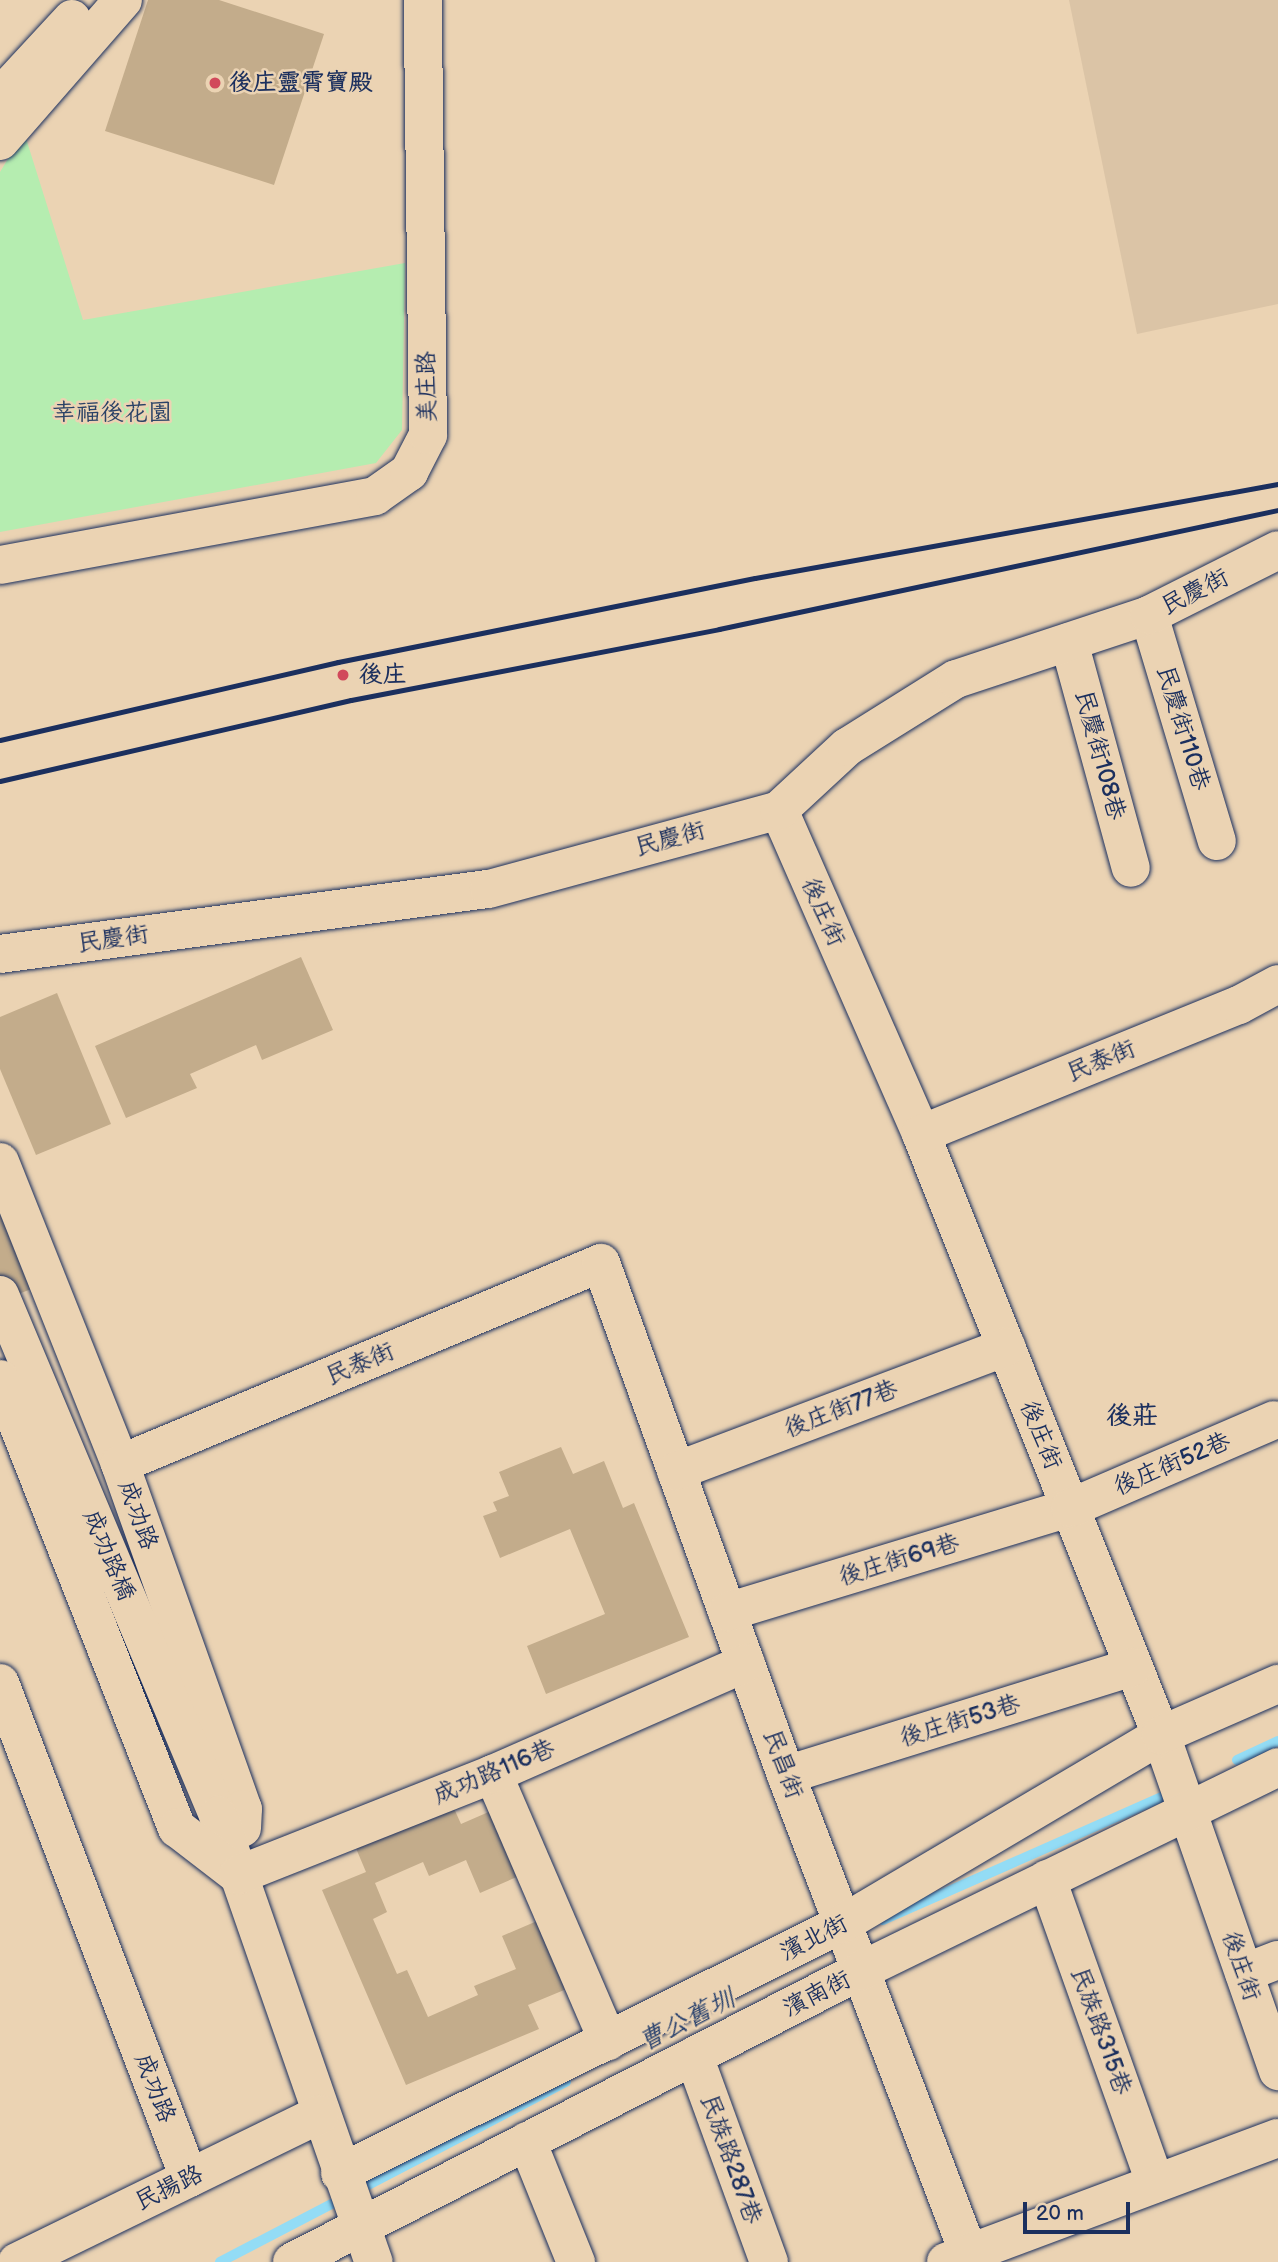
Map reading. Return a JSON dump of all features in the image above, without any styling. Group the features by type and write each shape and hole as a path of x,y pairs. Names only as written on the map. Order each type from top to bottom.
{"street":[{"path":"0,97 90,0"},
{"path":"0,141 123,0"},
{"name":"美庄路","path":"0,565 375,496 409,472 428,435 423,0"},
{"name":"民慶街","path":"0,954 489,889 779,810 847,747 956,679 1149,615 1278,550"},
{"name":"民慶街110巷","path":"1149,615 1217,841"},
{"name":"民慶街108巷","path":"1069,642 1131,868"},
{"name":"後庄街","path":"779,810 921,1134 1161,1735 1187,1811 1261,1966 1278,2071"},
{"name":"民泰街","path":"921,1134 1239,1005 1278,984"},
{"name":"成功路","path":"0,1162 120,1464 243,1809 239,1875"},
{"name":"民泰街","path":"120,1464 601,1263"},
{"name":"民昌街","path":"601,1263 963,2259"},
{"name":"成功路橋","path":"0,1295 218,1815"},
{"name":"後庄街77巷","path":"676,1471 1006,1347"},
{"path":"0,1379 177,1828 239,1875"},
{"name":"後庄街52巷","path":"1070,1508 1274,1420"},
{"name":"後庄街69巷","path":"727,1612 1070,1508"},
{"name":"成功路116巷","path":"239,1875 493,1774 746,1663"},
{"name":"後庄街53巷","path":"786,1775 1133,1667"},
{"name":"成功路","path":"0,1683 189,2178"},
{"name":"濱北街","path":"340,2173 608,2041 850,1944 1161,1735 1278,1684"},
{"name":"濱南街","path":"359,2226 694,2056 850,1944 1047,1879 1278,1767"},
{"path":"493,1774 608,2041"},
{"name":"成功路","path":"218,1815 340,2173 374,2262"},
{"name":"民族路315巷","path":"1047,1879 1155,2183"},
{"name":"民族路287巷","path":"694,2056 769,2262"},
{"name":"民揚路","path":"17,2262 320,2113"},
{"path":"963,2259 1278,2138"},
{"path":"527,2141 576,2262"},
{"path":"292,2262 359,2226"}],"shaded area":[{"path":"1069,0 1278,0 1278,304 1137,334"}],"green space":[{"name":"幸福後花園","path":"24,132 83,320 405,263 402,430 376,463 0,532 0,172"}],"building":[{"name":"後庄靈霄寶殿","path":"148,0 219,0 324,34 274,185 105,131"},
{"path":"301,957 333,1030 262,1060 256,1045 190,1074 197,1088 126,1118 95,1046"},
{"path":"57,993 111,1124 36,1155 0,1069 0,1017"},
{"path":"0,1202 34,1288 0,1301"},
{"path":"561,1447 573,1474 604,1461 623,1508 634,1503 689,1637 546,1694 527,1646 605,1614 570,1529 500,1558 483,1516 497,1511 493,1502 509,1496 499,1472"},
{"path":"452,1804 461,1824 500,1807 528,1872 480,1893 466,1860 429,1876 423,1862 375,1883 387,1912 373,1919 397,1974 407,1970 428,2017 478,1995 474,1986 516,1969 502,1936 551,1915 581,1983 528,2005 539,2029 406,2085 322,1890 366,1872 355,1846"}],"waterway":[{"name":"曹公舊圳","path":"1237,1760 1278,1741"},
{"name":"曹公舊圳","path":"883,1920 1162,1797"},
{"name":"曹公舊圳","path":"220,2262 566,2082"}],"railway":[{"path":"0,740 338,662 755,578 1278,484"},
{"path":"0,781 351,700 719,629 1278,510"}],"place":[{"name":"後庄靈霄寶殿","path":"215,83"},
{"name":"後庄","path":"343,675"}],"district":[{"name":"後莊","path":"1132,1417"}]}
